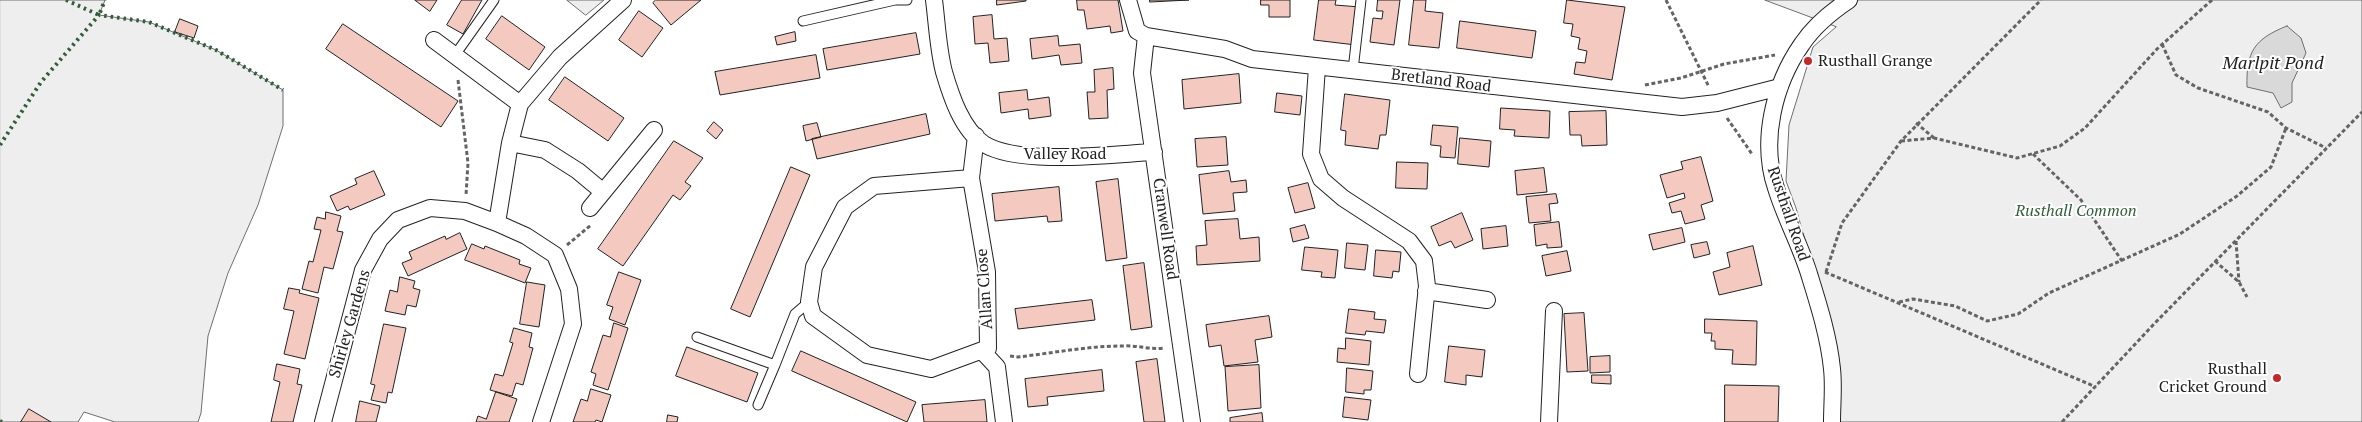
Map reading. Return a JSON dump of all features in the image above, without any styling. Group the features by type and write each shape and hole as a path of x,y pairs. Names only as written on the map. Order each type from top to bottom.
{"street":[{"path":"497,223 510,143 520,104 560,57 622,0"},
{"name":"Valley Road","path":"934,0 944,71 958,110 969,130 985,145 1019,156 1052,157 1154,152"},
{"path":"1128,0 1137,31 1146,36"},
{"name":"Rusthall Road","path":"1832,422 1832,369 1822,321 1804,261 1775,187 1768,156 1770,125 1780,87 1798,50 1827,15 1848,0"},
{"name":"Bretland Road","path":"1146,36 1225,49 1252,59 1682,108 1718,103 1780,87"},
{"name":"Cranwell Road","path":"1146,36 1142,73 1192,422"},
{"path":"434,40 520,104"},
{"path":"1317,67 1311,154 1321,179 1344,198 1409,240 1424,261 1426,291 1418,374"},
{"path":"590,208 602,191 654,130"},
{"name":"Allan Close","path":"808,302 813,316 867,355 931,369 988,348 987,272 971,178 976,136"},
{"path":"510,143 545,150 578,171 602,191"},
{"path":"808,302 814,267 845,207 874,186 971,178"},
{"name":"Shirley Gardens","path":"324,422 363,270 380,239 398,220 430,208 464,211 526,236 555,255"},
{"path":"541,422 573,324 569,289 555,255"},
{"path":"1426,291 1487,300"},
{"path":"1549,422 1554,311"},
{"path":"982,351 997,368 1004,422"}],"lane":[{"path":"455,56 494,0"},
{"path":"803,21 896,0 907,0"},
{"path":"1352,70 1362,0"},
{"path":"758,404 795,314 808,302"},
{"path":"697,336 775,365"}],"path":[{"path":"1666,0 1700,72 1753,156"},
{"path":"1826,272 1842,223 1901,141 1916,123 2041,0"},
{"path":"1901,141 1934,138 2017,158 2060,146 2085,128 2162,44 2212,0"},
{"path":"2162,44 2176,75 2198,88 2268,112 2286,128 2326,148"},
{"path":"1640,86 1681,78 1724,64 1798,50"},
{"path":"455,56 468,163 464,211"},
{"path":"2062,422 2236,240 2362,112"},
{"path":"1916,123 1934,138"},
{"path":"1899,302 1913,299 1955,306 1987,321 2018,314 2049,293 2180,234 2237,196 2270,167 2286,128"},
{"path":"2032,154 2081,200 2122,261"},
{"path":"555,255 592,224 590,208"},
{"path":"2236,240 2239,282"},
{"path":"1804,261 2096,387"},
{"path":"2215,262 2239,282 2247,297"},
{"path":"1009,356 1018,357 1106,346 1125,346 1152,350 1181,346"}],"green space":[{"path":"0,0 105,0 99,15 149,22 216,50 283,90 283,126 258,205 228,273 208,336 201,413 198,422 115,422 84,412 78,422 0,422"},
{"path":"567,0 604,0 586,15"},
{"name":"Rusthall Common","path":"1765,0 2362,0 2362,422 1840,422 1840,367 1796,208 1786,181 1789,125 1813,47 1836,27"}],"water":[{"name":"Marlpit Pond","path":"2287,26 2301,38 2306,53 2292,83 2292,102 2281,108 2273,93 2247,87 2247,75 2248,65 2254,48 2267,36"}],"building":[{"path":"415,0 437,0 430,11"},
{"path":"462,0 482,0 463,34 447,25"},
{"path":"656,0 701,0 671,25 653,3"},
{"path":"997,0 1026,0 1026,1 997,5"},
{"path":"1077,0 1118,0 1123,31 1111,33 1110,26 1087,29 1084,10 1078,10"},
{"path":"1150,0 1189,0 1150,2"},
{"path":"1261,0 1290,0 1290,17 1269,17 1269,5 1261,5"},
{"path":"1319,0 1336,0 1335,5 1360,7 1356,45 1314,40"},
{"path":"1378,0 1400,0 1394,45 1370,42 1373,18 1382,19 1383,11 1377,11"},
{"path":"1414,0 1426,0 1425,11 1443,13 1439,48 1409,45"},
{"path":"1567,0 1625,7 1612,80 1574,74 1576,62 1585,63 1587,51 1578,49 1580,38 1571,36 1573,24 1564,23"},
{"path":"639,11 663,28 642,57 619,40"},
{"path":"992,15 994,39 1007,38 1009,61 990,63 988,43 975,44 973,17"},
{"path":"502,16 545,47 529,70 486,39"},
{"path":"180,19 198,26 194,38 175,32"},
{"path":"1460,21 1536,31 1532,58 1457,48"},
{"path":"343,24 458,101 441,127 326,49"},
{"path":"795,32 796,41 777,45 775,37"},
{"path":"916,33 920,54 827,70 823,49"},
{"path":"1058,36 1059,46 1080,44 1082,63 1061,65 1059,55 1032,59 1030,39"},
{"path":"816,55 820,78 720,95 715,72"},
{"path":"1113,68 1114,89 1107,90 1108,118 1089,119 1087,92 1095,92 1094,70"},
{"path":"1239,74 1241,103 1184,109 1182,80"},
{"path":"565,77 624,118 608,141 549,100"},
{"path":"1027,90 1028,100 1049,97 1051,116 1029,119 1028,109 1001,113 999,93"},
{"path":"1277,93 1302,96 1300,115 1275,112"},
{"path":"1345,94 1390,100 1386,135 1380,135 1378,149 1345,145 1346,131 1341,130"},
{"path":"1501,108 1550,111 1549,138 1514,136 1515,130 1500,129"},
{"path":"1606,111 1607,145 1582,146 1581,135 1570,135 1569,112"},
{"path":"926,114 930,134 817,159 812,139"},
{"path":"714,122 723,130 716,139 707,131"},
{"path":"817,123 821,137 806,141 803,126"},
{"path":"1433,125 1458,127 1455,158 1440,157 1441,146 1431,145"},
{"path":"1226,137 1228,165 1197,167 1195,139"},
{"path":"1460,138 1491,141 1489,167 1458,164"},
{"path":"674,141 703,158 685,182 691,186 680,200 673,195 623,266 598,249"},
{"path":"1701,157 1713,201 1701,205 1705,219 1685,224 1681,211 1672,213 1669,203 1685,198 1684,193 1667,198 1660,175 1683,169 1681,162"},
{"path":"1397,162 1428,163 1427,189 1396,188"},
{"path":"791,167 810,175 750,317 731,309"},
{"path":"1544,168 1547,192 1517,195 1515,171"},
{"path":"374,171 385,195 350,210 348,206 337,211 330,196 357,184 355,179"},
{"path":"1229,171 1231,182 1246,180 1247,192 1233,193 1235,211 1203,214 1199,175"},
{"path":"1118,179 1127,258 1106,261 1096,182"},
{"path":"1308,183 1315,208 1295,213 1288,188"},
{"path":"1059,187 1062,221 1048,222 1047,216 995,221 992,194"},
{"path":"1556,194 1558,203 1549,204 1551,221 1529,223 1526,197"},
{"path":"326,212 341,216 337,231 343,232 333,269 324,267 318,293 302,289 309,261 313,262 321,230 314,229 317,217 325,219"},
{"path":"1462,213 1473,240 1455,248 1451,241 1439,246 1431,227"},
{"path":"1238,219 1240,239 1259,237 1260,261 1197,265 1196,246 1207,245 1205,221"},
{"path":"1559,222 1562,247 1547,248 1547,244 1536,246 1534,225"},
{"path":"1305,225 1309,238 1293,242 1290,229"},
{"path":"1506,226 1508,246 1483,249 1481,229"},
{"path":"1682,228 1685,242 1653,250 1649,235"},
{"path":"460,233 467,249 408,276 402,263 412,259 409,252 445,236 446,239"},
{"path":"1707,242 1710,254 1694,258 1691,245"},
{"path":"1347,243 1368,245 1365,270 1345,268"},
{"path":"472,244 484,249 485,246 520,260 519,264 531,268 525,283 465,260"},
{"path":"1753,246 1762,285 1719,295 1713,272 1730,267 1727,253"},
{"path":"1305,247 1338,250 1335,278 1321,277 1322,272 1302,270"},
{"path":"1376,250 1401,252 1399,272 1393,271 1392,278 1374,276"},
{"path":"1567,251 1571,271 1546,276 1542,256"},
{"path":"1144,263 1152,327 1131,330 1123,266"},
{"path":"619,272 641,280 625,325 609,319 613,307 607,305"},
{"path":"400,277 415,281 413,288 420,290 416,307 407,305 405,315 385,311 390,290 397,292"},
{"path":"527,282 545,285 539,327 520,324"},
{"path":"289,288 300,290 299,293 319,298 305,359 284,354 294,311 284,309"},
{"path":"1092,300 1095,320 1018,329 1015,309"},
{"path":"1349,309 1375,312 1374,319 1386,320 1384,333 1366,331 1365,335 1346,333"},
{"path":"1584,313 1588,371 1567,372 1564,314"},
{"path":"1269,316 1272,337 1255,340 1258,362 1224,366 1221,345 1209,347 1206,325"},
{"path":"1705,319 1757,321 1756,365 1732,364 1733,350 1715,349 1715,341 1711,341 1712,333 1705,333"},
{"path":"614,323 628,328 608,390 593,385 596,374 591,372 603,335 610,337"},
{"path":"384,324 406,328 392,393 388,392 386,403 371,400 375,385 371,384"},
{"path":"514,328 532,333 529,347 533,348 523,385 516,383 512,396 490,390 495,374 503,376 513,343 510,342"},
{"path":"1346,338 1371,341 1369,365 1337,362 1338,348 1345,349"},
{"path":"1449,346 1485,350 1482,377 1466,375 1466,385 1445,382"},
{"path":"687,347 758,373 747,402 676,376"},
{"path":"801,351 916,402 907,422 792,371"},
{"path":"1610,356 1610,372 1590,373 1590,357"},
{"path":"1157,359 1165,422 1144,422 1136,362"},
{"path":"277,364 300,369 297,384 302,385 293,422 271,422 280,382 274,380"},
{"path":"1259,365 1261,408 1228,411 1225,367"},
{"path":"1347,368 1373,371 1371,390 1364,390 1364,394 1346,392"},
{"path":"1102,370 1104,391 1047,397 1048,405 1028,407 1025,379"},
{"path":"1592,375 1611,375 1611,384 1592,383"},
{"path":"1725,385 1779,386 1778,422 1725,422"},
{"path":"591,389 611,395 602,422 596,420 595,422 573,422 581,399 587,401"},
{"path":"496,392 517,399 509,422 476,422 478,416 486,419"},
{"path":"1345,397 1371,400 1368,420 1343,417"},
{"path":"985,400 987,422 924,422 922,405"},
{"path":"360,401 380,406 376,422 356,422"},
{"path":"29,409 51,422 21,422"},
{"path":"1262,413 1263,422 1230,422 1230,418"},
{"path":"668,415 678,417 677,422 667,422"}],"hedge":[{"path":"66,0 99,15 105,0"},
{"path":"0,145 41,82 99,15 149,22 216,50 283,90"}],"place":[{"name":"Rusthall Grange","path":"1808,61"},
{"name":"Rusthall Cricket Ground","path":"2277,378"}]}
